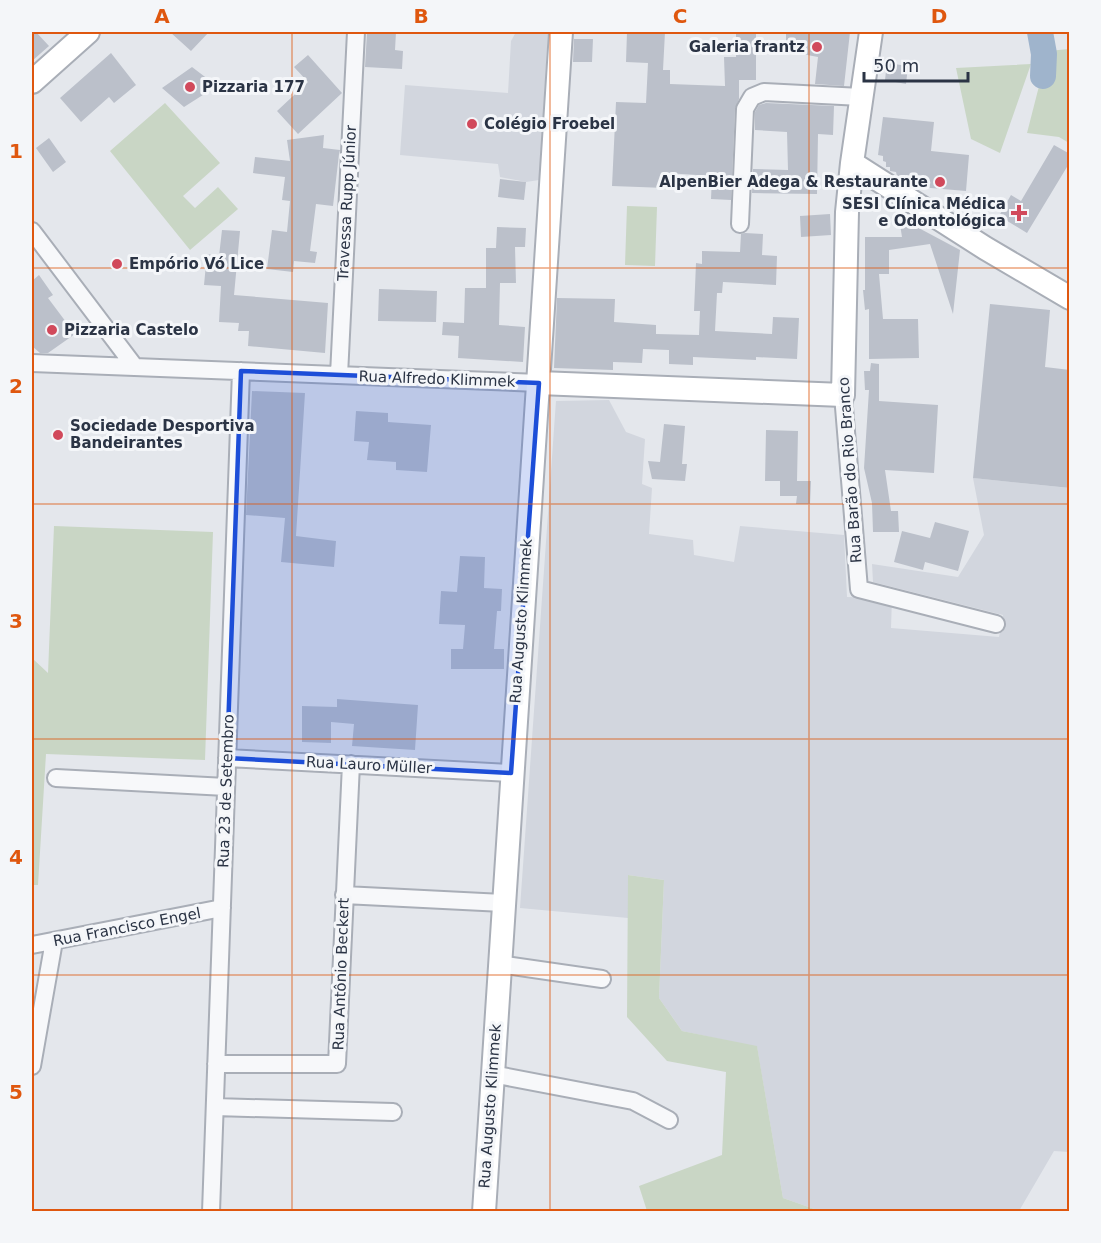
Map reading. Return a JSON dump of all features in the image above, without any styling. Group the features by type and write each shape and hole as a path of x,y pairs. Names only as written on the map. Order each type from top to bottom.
{"street":[{"path":"32,82 88,32"},
{"name":"Travessa Rupp Júnior","path":"339,375 356,32"},
{"name":"Rua Augusto Klimmek","path":"484,1212 510,772 539,383 561,32"},
{"name":"Rua Barão do Rio Branco","path":"871,32 847,212 843,395 859,590 996,624"},
{"path":"740,224 746,109 752,97 764,92 861,98"},
{"path":"852,164 985,248 1070,298"},
{"path":"32,231 135,367"},
{"name":"Rua Alfredo Klimmek","path":"32,363 843,395"},
{"name":"Rua 23 de Setembro","path":"211,1212 241,371"},
{"name":"Rua Lauro Müller","path":"227,758 510,772"},
{"name":"Rua Antônio Beckert","path":"216,1064 337,1064 351,764"},
{"path":"56,778 226,788"},
{"path":"344,895 503,903"},
{"name":"Rua Francisco Engel","path":"32,945 222,908"},
{"path":"32,1066 54,941"},
{"path":"499,964 602,979"},
{"path":"492,1074 633,1101 669,1120"},
{"path":"215,1107 393,1112"}],"highlighted area":[{"path":"241,371 539,383 511,773 227,758"}],"shaded area":[{"name":"Colégio Froebel","path":"516,32 548,32 539,180 526,182 500,177 498,164 400,155 405,85 508,93 511,41"},
{"path":"609,400 626,432 645,439 642,484 652,488 649,534 693,540 694,555 734,562 740,526 844,535 847,597 892,598 891,628 999,637 1003,615 873,582 872,564 958,577 984,535 973,478 1069,488 1069,1152 1054,1151 1019,1211 820,1211 783,1198 757,1047 682,1031 659,998 664,880 628,875 628,918 520,908 556,401"}],"green space":[{"path":"1069,49 1069,143 1059,137 1027,133 1048,51"},
{"path":"1031,64 1000,153 971,139 956,68"},
{"path":"165,103 220,163 183,196 195,208 218,187 238,209 190,250 110,151"},
{"path":"627,206 657,207 655,266 625,265"},
{"path":"54,526 213,532 205,760 46,754 38,885 32,885 32,658 48,673"},
{"path":"628,875 664,880 659,998 682,1031 757,1046 783,1198 820,1211 647,1211 639,1186 722,1155 726,1072 667,1061 627,1017"}],"building":[{"path":"32,32 36,32 49,46 32,61"},
{"path":"170,32 209,32 191,51"},
{"path":"367,32 396,32 395,50 403,51 402,69 365,67"},
{"path":"627,32 665,32 663,70 670,70 670,84 725,86 724,57 736,57 736,32 756,32 756,80 739,80 739,99 735,109 731,200 711,199 712,176 666,173 666,188 612,186 616,102 646,103 648,63 626,62"},
{"name":"Galeria frantz","path":"786,32 850,32 844,86 815,84 818,57 786,51"},
{"path":"574,39 593,39 592,62 573,62"},
{"path":"111,53 136,85 114,103 109,97 81,122 60,98"},
{"path":"308,55 342,93 298,134 277,111 308,82 294,67"},
{"path":"887,63 908,66 906,84 885,80"},
{"name":"Pizzaria 177","path":"192,67 217,86 184,107 162,88"},
{"path":"766,103 834,106 833,135 818,134 817,194 752,193 753,169 788,170 787,132 755,130 755,112 759,105"},
{"path":"883,117 934,122 931,151 969,155 966,191 919,187 920,178 897,176 896,172 890,171 890,167 886,167 886,162 883,161 883,156 878,155"},
{"path":"324,135 323,148 340,150 333,206 316,204 310,251 317,252 315,263 294,261 293,272 267,269 272,230 287,232 290,201 282,200 285,177 253,173 255,157 290,161 287,140"},
{"path":"49,138 66,162 53,172 36,148"},
{"path":"1054,145 1070,154 1070,162 1027,233 999,216 1011,195 1021,201"},
{"path":"500,179 526,182 524,200 498,197"},
{"path":"898,212 914,222 915,226 960,250 953,314 930,244 889,250 889,274 879,274 883,319 918,319 919,358 869,359 869,309 865,310 863,290 865,290 865,237 902,237"},
{"path":"830,214 831,235 801,237 800,216"},
{"path":"497,227 526,228 525,247 515,247 516,283 500,283 499,325 525,327 523,362 458,358 459,336 442,335 443,322 464,323 465,288 486,288 486,248 496,248"},
{"path":"222,230 240,231 234,295 328,303 325,353 248,346 249,331 238,331 239,323 219,322 221,286 204,285 207,254 219,256"},
{"path":"741,234 763,234 762,255 777,256 776,285 723,282 722,293 717,293 715,331 772,334 773,317 799,318 797,359 693,357 693,365 669,364 669,350 643,349 642,363 613,362 613,370 554,368 557,298 615,299 614,322 656,325 656,334 699,335 700,311 694,311 696,263 702,264 702,251 740,252"},
{"name":"Pizzaria Castelo","path":"39,275 53,295 48,298 75,334 48,353 40,353 32,346 32,281"},
{"path":"379,289 437,291 436,322 378,321"},
{"path":"990,304 1050,310 1045,367 1070,370 1070,488 973,478"},
{"path":"871,363 879,364 879,401 938,405 934,473 885,470 891,511 898,511 899,532 873,532 872,503 864,468 869,390 865,390 864,371 870,371"},
{"path":"252,391 305,393 296,536 336,541 334,567 281,562 285,518 246,515"},
{"path":"356,411 388,413 388,422 431,425 427,472 396,470 396,462 367,460 369,442 354,441"},
{"path":"664,424 685,426 682,464 687,464 685,481 652,479 648,461 660,462"},
{"path":"766,430 798,431 797,481 811,481 810,504 796,504 797,496 780,496 780,481 765,481"},
{"path":"935,522 969,531 958,571 925,562 923,570 894,562 902,531 930,538"},
{"path":"460,556 485,557 484,588 502,589 501,611 497,611 494,649 504,649 504,669 451,669 451,649 463,649 465,625 439,624 441,591 457,592"},
{"path":"337,699 418,705 415,750 352,746 354,724 331,722 331,743 302,742 302,706 337,707"}],"waterway":[{"path":"1040,32 1044,54 1043,76"}],"place":[{"name":"Galeria frantz","path":"817,47"},
{"name":"Pizzaria 177","path":"190,87"},
{"name":"Colégio Froebel","path":"472,124"},
{"name":"AlpenBier Adega & Restaurante","path":"940,182"},
{"name":"SESI Clínica Médica e Odontológica","path":"1019,213"},
{"name":"Empório Vó Lice","path":"117,264"},
{"name":"Pizzaria Castelo","path":"52,330"},
{"name":"Sociedade Desportiva Bandeirantes","path":"58,435"}]}
